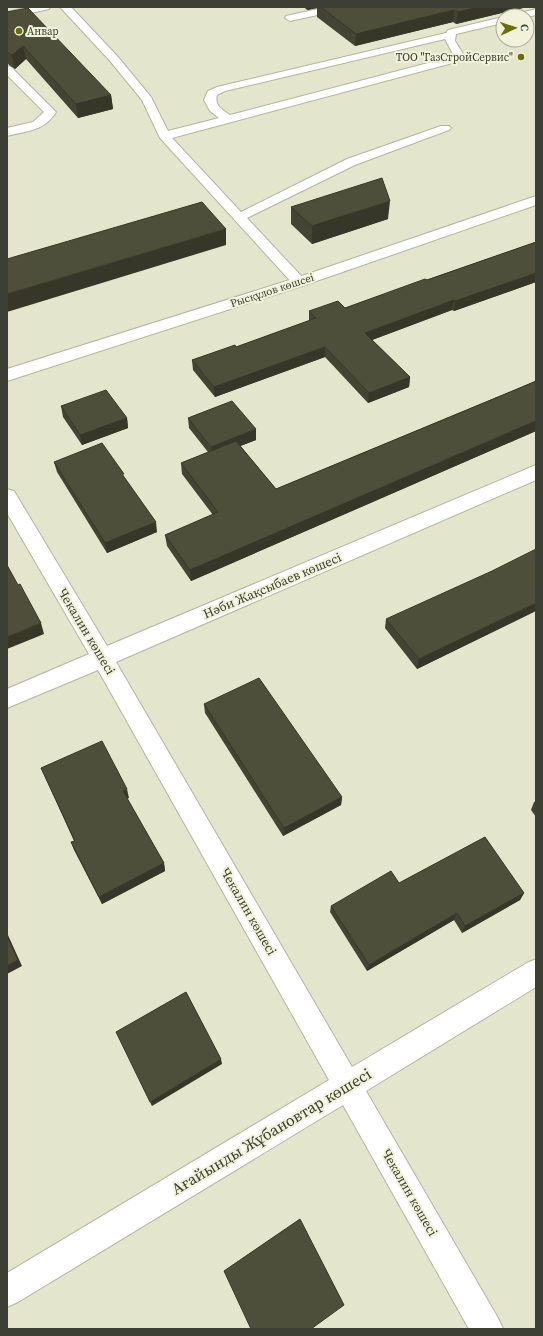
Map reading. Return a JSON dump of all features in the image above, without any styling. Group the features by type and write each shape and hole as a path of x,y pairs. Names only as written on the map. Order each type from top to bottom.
{"street":[{"name":"Рысқұлов көшсеі","path":"7,375 299,282 536,200"},
{"name":"Нәби Жақсыбаев көшесі","path":"7,699 536,472"},
{"name":"Чекалин көшесі","path":"7,496 103,658 487,1329"},
{"name":"Ағайынды Жұбановтар көшесі","path":"7,1291 536,972"}],"lane":[{"path":"7,15 45,7"},
{"path":"65,7 114,59 147,99 164,136 299,282"},
{"path":"290,18 341,7"},
{"path":"228,119 214,108 210,100 212,93 221,89 450,36 452,32 495,22"},
{"path":"164,136 456,59 458,54 450,41 450,36"},
{"path":"7,69 50,112 48,117 41,124 7,132"},
{"path":"240,217 351,162 445,128"}],"building":[{"path":"321,7 479,7 458,12 454,10 356,34"},
{"path":"28,8 111,95 76,104 23,46 12,55 7,52 7,12"},
{"path":"382,178 390,201 312,226 291,207"},
{"path":"202,202 226,229 7,294 7,259"},
{"path":"536,242 536,273 455,301 454,300 365,333 410,377 369,393 325,347 214,387 192,360 235,345 236,347 316,318 309,311 338,301 345,308 425,279 427,280"},
{"path":"536,381 536,421 190,570 165,535 218,512 181,463 236,441 276,489"},
{"path":"106,390 127,418 80,435 61,406"},
{"path":"232,401 256,429 211,447 188,418"},
{"path":"102,443 156,522 105,543 54,462"},
{"path":"536,549 536,603 419,659 386,619 492,571"},
{"path":"7,565 18,585 20,584 41,623 7,637"},
{"path":"259,678 342,797 284,828 204,704"},
{"path":"102,741 127,789 123,791 164,863 99,897 71,842 75,841 41,768"},
{"path":"485,837 524,893 465,926 457,913 369,965 331,906 391,871 399,883"},
{"path":"7,936 18,960 7,966"},
{"path":"186,992 221,1059 150,1102 116,1032"},
{"path":"300,1219 344,1305 311,1329 251,1329 224,1271"}],"place":[{"name":"Анвар","path":"19,31"},
{"name":"ТОО \"ГазСтройСервис\"","path":"521,57"}]}
